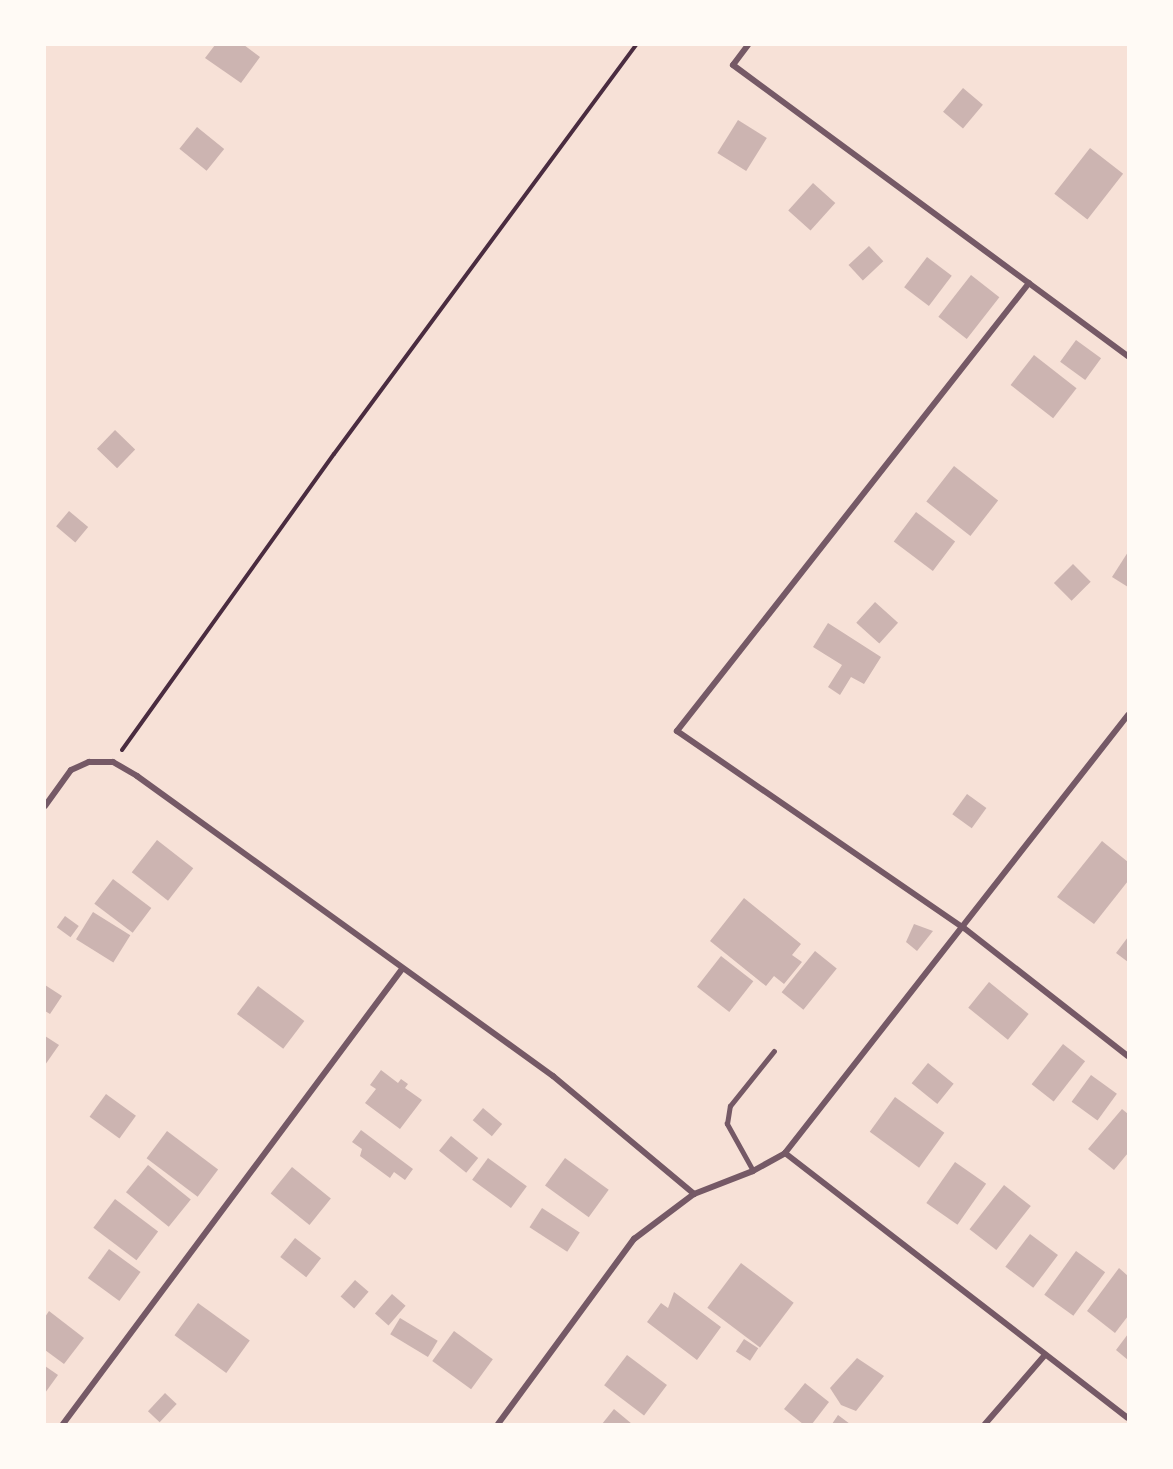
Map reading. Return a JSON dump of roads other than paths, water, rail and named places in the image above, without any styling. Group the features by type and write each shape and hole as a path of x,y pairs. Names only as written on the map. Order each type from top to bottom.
{"street":[{"path":"748,45 733,65 1128,356"},
{"path":"1029,283 677,731 964,928 1128,1056"},
{"path":"498,1424 634,1239 694,1194 753,1171 785,1153 964,928 1128,715"},
{"path":"45,806 71,770 89,762 113,762 553,1076 694,1194"},
{"path":"63,1424 402,969"},
{"path":"785,1153 1128,1418"},
{"path":"985,1424 1045,1355"}],"lane":[{"path":"753,1171 727,1124 735,1099 774,1051"}]}
